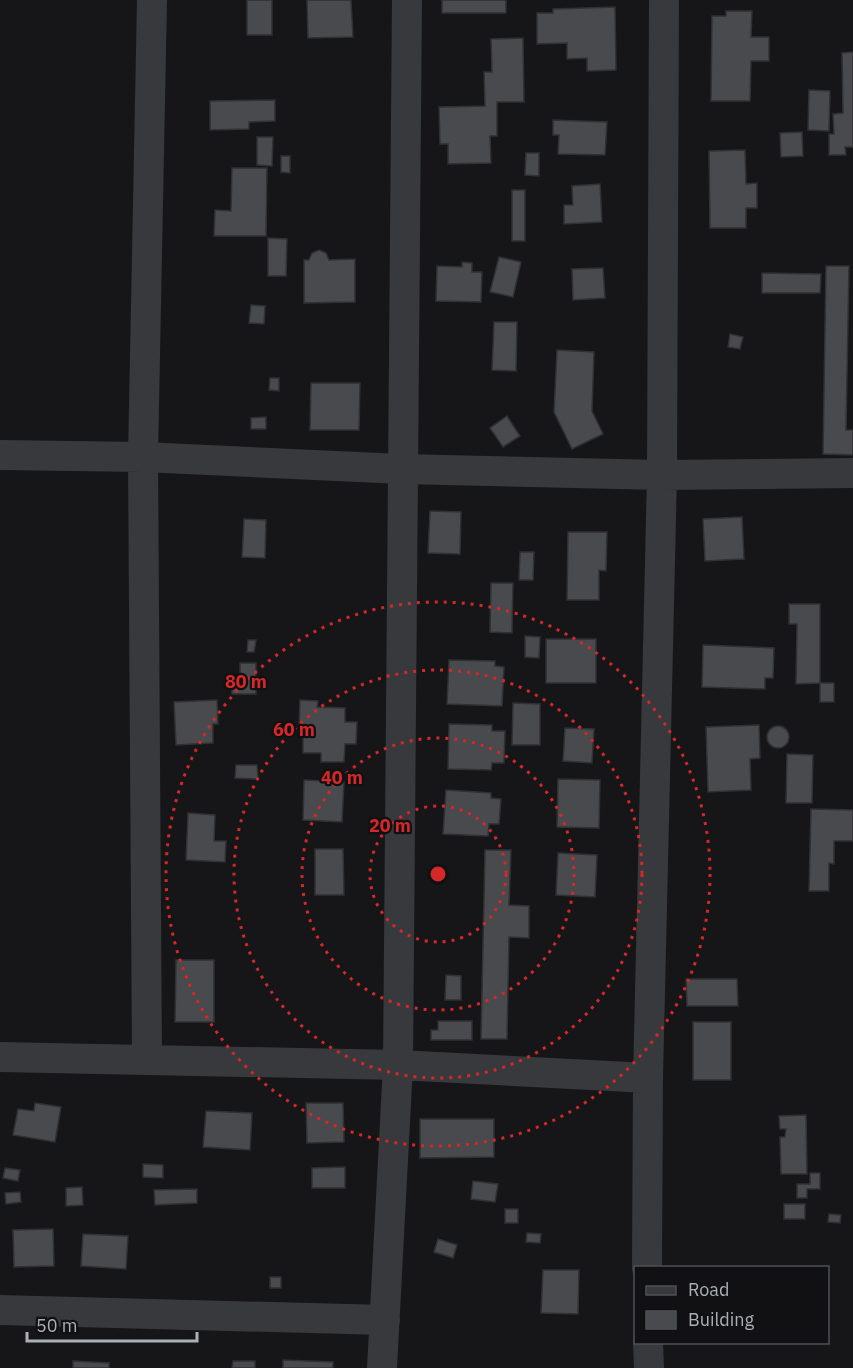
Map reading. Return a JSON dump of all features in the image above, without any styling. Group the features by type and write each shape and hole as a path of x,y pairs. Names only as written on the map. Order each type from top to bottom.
{"street":[{"path":"147,1060 143,457 152,0"},
{"path":"382,1368 398,1065 407,0"},
{"path":"647,1266 648,1078 662,475 663,0"},
{"path":"0,455 143,457 402,469 662,475 853,473"},
{"path":"0,1057 398,1065 648,1078"},
{"path":"0,1310 385,1320"},
{"path":"648,1344 649,1368"}],"building":[{"path":"247,0 272,0 272,35 247,35"},
{"path":"307,0 351,0 353,37 308,38"},
{"path":"442,0 506,0 506,13 442,13"},
{"path":"615,7 616,70 587,71 587,58 567,59 567,43 537,44 537,13 553,13 553,9"},
{"path":"726,11 752,11 751,37 769,37 769,61 751,61 750,101 711,101 712,16 726,16"},
{"path":"523,38 524,102 497,102 497,136 490,136 491,163 448,164 448,144 440,144 439,107 485,106 484,72 492,72 491,39"},
{"path":"853,52 853,147 845,147 846,155 829,155 829,134 834,134 833,114 843,113 842,53"},
{"path":"809,90 830,91 829,131 808,130"},
{"path":"275,100 275,121 249,122 249,129 210,130 210,101"},
{"path":"553,120 607,122 605,155 558,154 559,135 553,135"},
{"path":"802,132 803,156 781,157 780,133"},
{"path":"257,137 273,137 272,166 257,165"},
{"path":"745,150 746,184 757,183 757,208 746,208 746,228 710,228 709,151"},
{"path":"526,153 539,153 539,176 525,175"},
{"path":"281,156 290,156 290,173 281,172"},
{"path":"232,168 267,168 266,236 214,236 215,210 231,211"},
{"path":"600,184 602,222 564,224 564,205 573,205 572,186"},
{"path":"512,190 525,190 525,241 512,241"},
{"path":"268,238 287,239 286,276 268,276"},
{"path":"319,250 326,253 329,260 355,259 355,302 304,303 304,260 309,260 312,253"},
{"path":"499,257 521,262 513,297 490,292"},
{"path":"462,262 472,263 472,272 482,272 481,302 436,301 437,266 462,267"},
{"path":"826,266 849,266 846,430 853,430 853,455 823,454"},
{"path":"603,268 605,298 573,300 572,269"},
{"path":"762,273 821,274 820,293 762,293"},
{"path":"251,305 265,306 264,324 249,323"},
{"path":"494,322 517,322 516,371 492,370"},
{"path":"730,334 743,337 740,349 728,347"},
{"path":"557,350 594,352 592,411 603,434 572,449 554,412"},
{"path":"270,378 279,378 279,391 269,390"},
{"path":"311,383 360,383 359,430 310,430"},
{"path":"507,416 520,436 503,447 490,428"},
{"path":"266,417 266,429 251,429 251,418"},
{"path":"430,511 461,512 460,554 428,553"},
{"path":"742,517 744,559 705,561 703,519"},
{"path":"244,519 266,520 265,558 242,557"},
{"path":"568,532 607,532 606,571 599,570 599,600 567,600"},
{"path":"520,552 534,552 533,580 519,580"},
{"path":"491,583 513,583 512,633 490,632"},
{"path":"789,604 820,604 820,683 796,684 797,624 789,624"},
{"path":"525,636 540,637 539,658 525,657"},
{"path":"546,639 596,639 596,683 546,683"},
{"path":"248,640 256,640 254,652 247,652"},
{"path":"703,645 774,648 773,678 765,678 765,689 702,687"},
{"path":"449,660 495,661 495,666 504,667 502,706 447,704"},
{"path":"240,663 256,663 256,694 232,694 231,681 240,680"},
{"path":"820,683 834,683 834,702 820,702"},
{"path":"217,700 218,724 213,724 213,743 176,745 174,702"},
{"path":"300,700 318,701 317,707 345,708 345,722 357,722 356,744 345,744 344,762 321,762 321,753 303,753 303,728 299,728"},
{"path":"513,703 540,704 540,745 512,745"},
{"path":"449,724 492,725 492,731 505,731 504,763 492,763 491,770 448,769"},
{"path":"759,725 760,758 750,759 751,790 708,792 706,727"},
{"path":"778,726 788,733 789,737 782,747 778,748 768,741 767,737 774,727"},
{"path":"565,728 594,729 592,763 563,761"},
{"path":"787,754 813,755 812,803 786,803"},
{"path":"236,765 257,765 258,779 235,778"},
{"path":"558,779 600,780 599,828 557,827"},
{"path":"304,780 344,782 342,822 303,820"},
{"path":"446,790 491,793 491,798 501,799 499,824 489,824 488,836 443,834"},
{"path":"811,809 853,810 853,841 834,841 834,864 829,863 829,891 809,891"},
{"path":"188,813 215,815 214,841 226,841 225,862 186,860"},
{"path":"315,849 343,849 344,895 315,895"},
{"path":"485,850 511,850 509,905 529,906 529,938 509,937 507,1039 481,1039"},
{"path":"558,853 597,855 595,897 556,895"},
{"path":"176,960 214,960 214,1022 175,1022"},
{"path":"446,975 461,976 461,1000 445,1000"},
{"path":"686,979 737,979 738,1006 687,1006"},
{"path":"438,1021 472,1021 472,1040 431,1040 431,1030 438,1030"},
{"path":"693,1022 731,1022 731,1080 693,1080"},
{"path":"35,1103 61,1107 55,1142 13,1135 18,1109 34,1111"},
{"path":"306,1103 343,1103 344,1142 307,1143"},
{"path":"206,1111 252,1113 250,1150 203,1147"},
{"path":"806,1115 807,1174 781,1174 780,1137 785,1137 786,1129 780,1129 779,1116"},
{"path":"420,1119 494,1119 494,1157 420,1158"},
{"path":"143,1164 163,1165 163,1178 143,1177"},
{"path":"345,1167 345,1188 312,1188 312,1168"},
{"path":"5,1168 20,1170 18,1181 3,1178"},
{"path":"810,1173 820,1173 820,1189 807,1189 807,1198 797,1198 797,1184 810,1184"},
{"path":"473,1181 498,1184 495,1202 471,1199"},
{"path":"82,1187 83,1205 66,1206 66,1188"},
{"path":"197,1189 197,1203 155,1205 154,1190"},
{"path":"20,1192 21,1202 6,1204 5,1193"},
{"path":"784,1204 805,1204 805,1219 784,1219"},
{"path":"505,1209 518,1209 518,1223 505,1223"},
{"path":"829,1214 841,1215 840,1223 828,1222"},
{"path":"53,1229 54,1266 14,1267 13,1230"},
{"path":"527,1233 541,1234 540,1243 526,1242"},
{"path":"83,1234 128,1236 126,1269 81,1266"},
{"path":"438,1239 457,1245 453,1258 434,1252"},
{"path":"543,1270 579,1270 578,1314 541,1313"},
{"path":"270,1277 281,1277 281,1288 270,1288"},
{"path":"283,1360 333,1362 333,1368 283,1368"},
{"path":"73,1361 109,1363 109,1368 73,1368"},
{"path":"233,1361 255,1361 255,1368 232,1368"}]}
